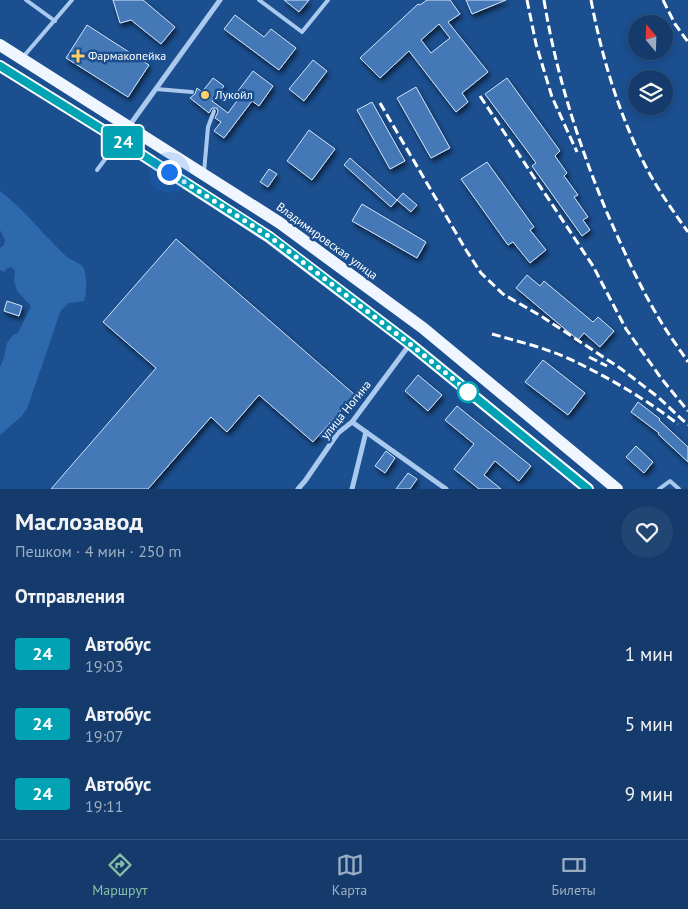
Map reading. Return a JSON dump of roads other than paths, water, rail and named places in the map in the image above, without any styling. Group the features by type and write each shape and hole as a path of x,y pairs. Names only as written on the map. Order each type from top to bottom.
{"main road":[{"name":"Владимировская улица","path":"0,45 280,223 423,328 617,489"},
{"path":"0,66 270,237 410,344 588,489"}],"street":[{"path":"119,140 220,0"},
{"name":"улица Ногина","path":"298,489 338,433 352,422 410,344"},
{"path":"352,422 446,489"},
{"path":"352,489 366,432"}],"lane":[{"path":"26,0 55,21"},
{"path":"22,58 72,0"},
{"path":"258,0 302,32 305,31 328,0"},
{"path":"156,89 192,92"},
{"path":"203,174 208,127 214,110"},
{"path":"98,170 119,140"},
{"path":"659,489 670,481 679,489"}],"railway":[{"path":"527,0 536,44 552,97 577,152"},
{"path":"544,0 562,82 578,136 597,189 643,291 664,327 688,362"},
{"path":"591,0 612,86 636,147 651,176 688,232"},
{"path":"663,0 675,24 688,42"},
{"path":"480,96 593,266 626,329 661,378 688,411"},
{"path":"380,103 481,273 503,294 541,316 620,368 658,397 688,425"},
{"path":"492,334 566,357 628,390 678,424"},
{"path":"589,357 607,366"}],"place":[{"name":"Фармакопейка","path":"78,56"},
{"name":"Лукойл","path":"205,95"}]}
